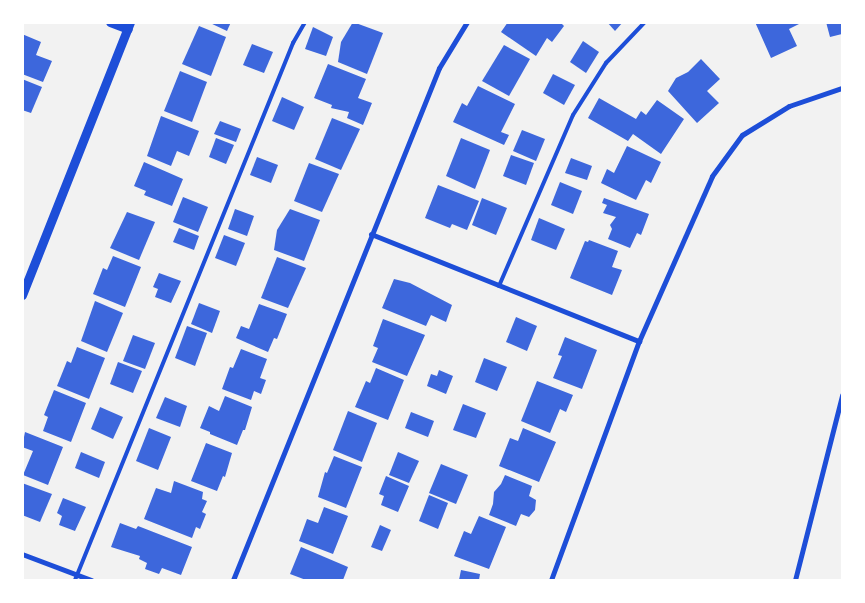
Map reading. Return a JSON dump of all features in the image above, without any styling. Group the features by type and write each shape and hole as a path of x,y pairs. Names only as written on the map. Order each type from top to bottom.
{"street":[{"path":"22,295 129,26 110,22"},
{"path":"234,580 439,68 467,22"},
{"path":"551,580 639,340 712,176 742,135 788,106 842,88"},
{"path":"371,234 639,340"},
{"path":"795,580 842,395"},
{"path":"22,554 76,578 91,580"}],"lane":[{"path":"76,578 294,43 305,22"},
{"path":"499,286 573,115 606,63 645,22"}],"building":[{"path":"208,22 231,22 227,31"},
{"path":"353,22 383,33 367,74 338,62 341,42"},
{"path":"508,22 560,22 564,26 552,42 547,38 536,56 501,32"},
{"path":"607,22 623,22 615,31"},
{"path":"755,22 803,22 789,29 797,46 771,58"},
{"path":"826,22 842,22 842,34 830,37"},
{"path":"199,26 226,37 211,76 182,64"},
{"path":"313,27 333,37 326,56 305,49"},
{"path":"22,34 41,42 36,55 52,61 43,82 22,74"},
{"path":"583,41 599,52 586,73 570,62"},
{"path":"252,44 273,52 264,73 243,65"},
{"path":"504,45 530,59 509,96 482,81"},
{"path":"701,59 720,79 707,91 719,103 697,123 668,91 676,78 688,72"},
{"path":"328,64 366,79 358,98 372,103 363,125 347,118 349,112 331,108 332,105 314,98"},
{"path":"180,71 207,82 192,122 164,111"},
{"path":"553,74 575,85 564,105 543,93"},
{"path":"22,79 42,87 31,113 22,110"},
{"path":"478,86 515,104 501,132 509,135 504,145 453,122 462,103 467,106"},
{"path":"282,97 304,107 294,130 272,121"},
{"path":"599,98 636,119 641,111 646,115 657,100 684,119 661,154 633,134 628,141 588,118"},
{"path":"161,116 199,131 189,156 177,151 171,166 147,156"},
{"path":"332,118 360,129 341,170 315,159"},
{"path":"220,121 241,129 236,142 214,134"},
{"path":"522,130 545,139 536,161 513,151"},
{"path":"216,138 234,145 226,164 209,157"},
{"path":"461,138 490,150 475,189 446,176"},
{"path":"627,146 661,162 651,183 646,180 636,200 601,183 607,169 614,173"},
{"path":"511,155 534,163 526,185 503,176"},
{"path":"257,157 278,165 271,183 250,175"},
{"path":"571,158 592,166 587,180 565,173"},
{"path":"144,162 183,179 172,206 144,195 146,191 134,186"},
{"path":"309,163 339,174 322,212 294,201"},
{"path":"560,182 582,191 573,214 551,205"},
{"path":"438,185 479,201 467,230 452,224 450,228 425,218"},
{"path":"183,197 208,207 198,232 173,222"},
{"path":"482,198 507,208 496,235 472,225"},
{"path":"604,198 649,214 641,235 637,233 630,248 608,239 612,229 610,225 616,217 603,213 607,205 602,203"},
{"path":"235,209 254,216 247,236 228,229"},
{"path":"290,209 320,220 304,261 274,250 277,230"},
{"path":"127,212 155,222 139,260 110,248"},
{"path":"539,218 565,229 556,250 531,240"},
{"path":"179,228 199,236 194,250 173,242"},
{"path":"224,235 245,243 236,266 215,258"},
{"path":"589,240 618,251 612,267 622,270 612,295 570,278 585,241 588,242"},
{"path":"113,256 141,267 125,307 93,294 103,268 107,270"},
{"path":"277,257 306,268 288,308 261,298"},
{"path":"159,273 181,281 171,303 155,297 158,289 153,287"},
{"path":"394,279 410,283 452,305 446,322 431,315 426,326 382,308"},
{"path":"95,301 123,313 107,352 81,341"},
{"path":"199,303 220,311 212,333 191,324"},
{"path":"259,304 287,314 277,339 274,338 268,352 236,338 241,326 249,329"},
{"path":"516,317 537,326 527,351 506,342"},
{"path":"383,319 425,335 407,376 372,362 378,348 373,346"},
{"path":"187,326 207,333 195,366 175,358"},
{"path":"133,335 155,343 145,369 123,361"},
{"path":"565,337 597,350 582,389 553,378 562,356 558,355"},
{"path":"77,347 105,358 89,399 57,386 67,361 71,363"},
{"path":"241,349 267,359 260,378 266,380 261,394 254,391 251,400 222,389 230,367 233,368"},
{"path":"484,358 507,367 497,391 475,382"},
{"path":"118,362 142,371 133,393 110,384"},
{"path":"376,368 404,380 388,420 355,407 366,381 370,383"},
{"path":"439,370 453,376 446,394 427,386 431,374 437,376"},
{"path":"537,381 573,395 566,412 560,409 550,433 521,421"},
{"path":"54,390 86,403 71,442 43,431 48,417 44,415"},
{"path":"225,396 252,407 245,430 243,430 237,445 200,428 209,406 219,411"},
{"path":"165,397 187,406 180,427 156,418"},
{"path":"463,404 486,413 476,438 453,430"},
{"path":"100,407 123,417 113,439 91,429"},
{"path":"348,411 377,423 362,462 333,450"},
{"path":"411,412 434,421 428,437 405,428"},
{"path":"149,428 171,437 158,470 136,461"},
{"path":"523,428 556,442 539,482 499,466 510,438 518,441"},
{"path":"25,432 63,447 48,485 23,475 33,451 22,447"},
{"path":"206,443 232,453 225,477 223,476 217,491 191,481"},
{"path":"81,452 105,462 99,478 75,468"},
{"path":"398,452 419,461 409,483 389,475"},
{"path":"334,456 362,467 346,508 318,497 325,472 327,473"},
{"path":"441,464 468,475 456,504 429,493"},
{"path":"505,475 532,486 529,496 536,500 535,510 529,517 521,514 516,526 489,515 493,504 494,492 501,484"},
{"path":"386,476 409,486 398,512 381,505 384,496 379,494"},
{"path":"174,481 203,492 202,499 207,501 202,512 206,514 200,529 196,527 192,538 144,519 156,488 171,493"},
{"path":"22,483 52,494 40,522 22,515"},
{"path":"429,495 448,503 438,529 419,521"},
{"path":"63,498 86,507 75,531 59,525 62,516 57,513"},
{"path":"324,507 348,516 333,554 299,541 307,519 318,523"},
{"path":"479,516 506,527 489,569 454,556 464,531 471,534"},
{"path":"120,523 136,529 138,526 192,547 181,575 162,568 159,574 145,569 147,563 139,559 140,556 111,547"},
{"path":"380,525 391,530 382,551 371,547"},
{"path":"301,547 348,567 343,580 306,580 290,574"},
{"path":"461,570 480,574 479,580 459,580"}]}
